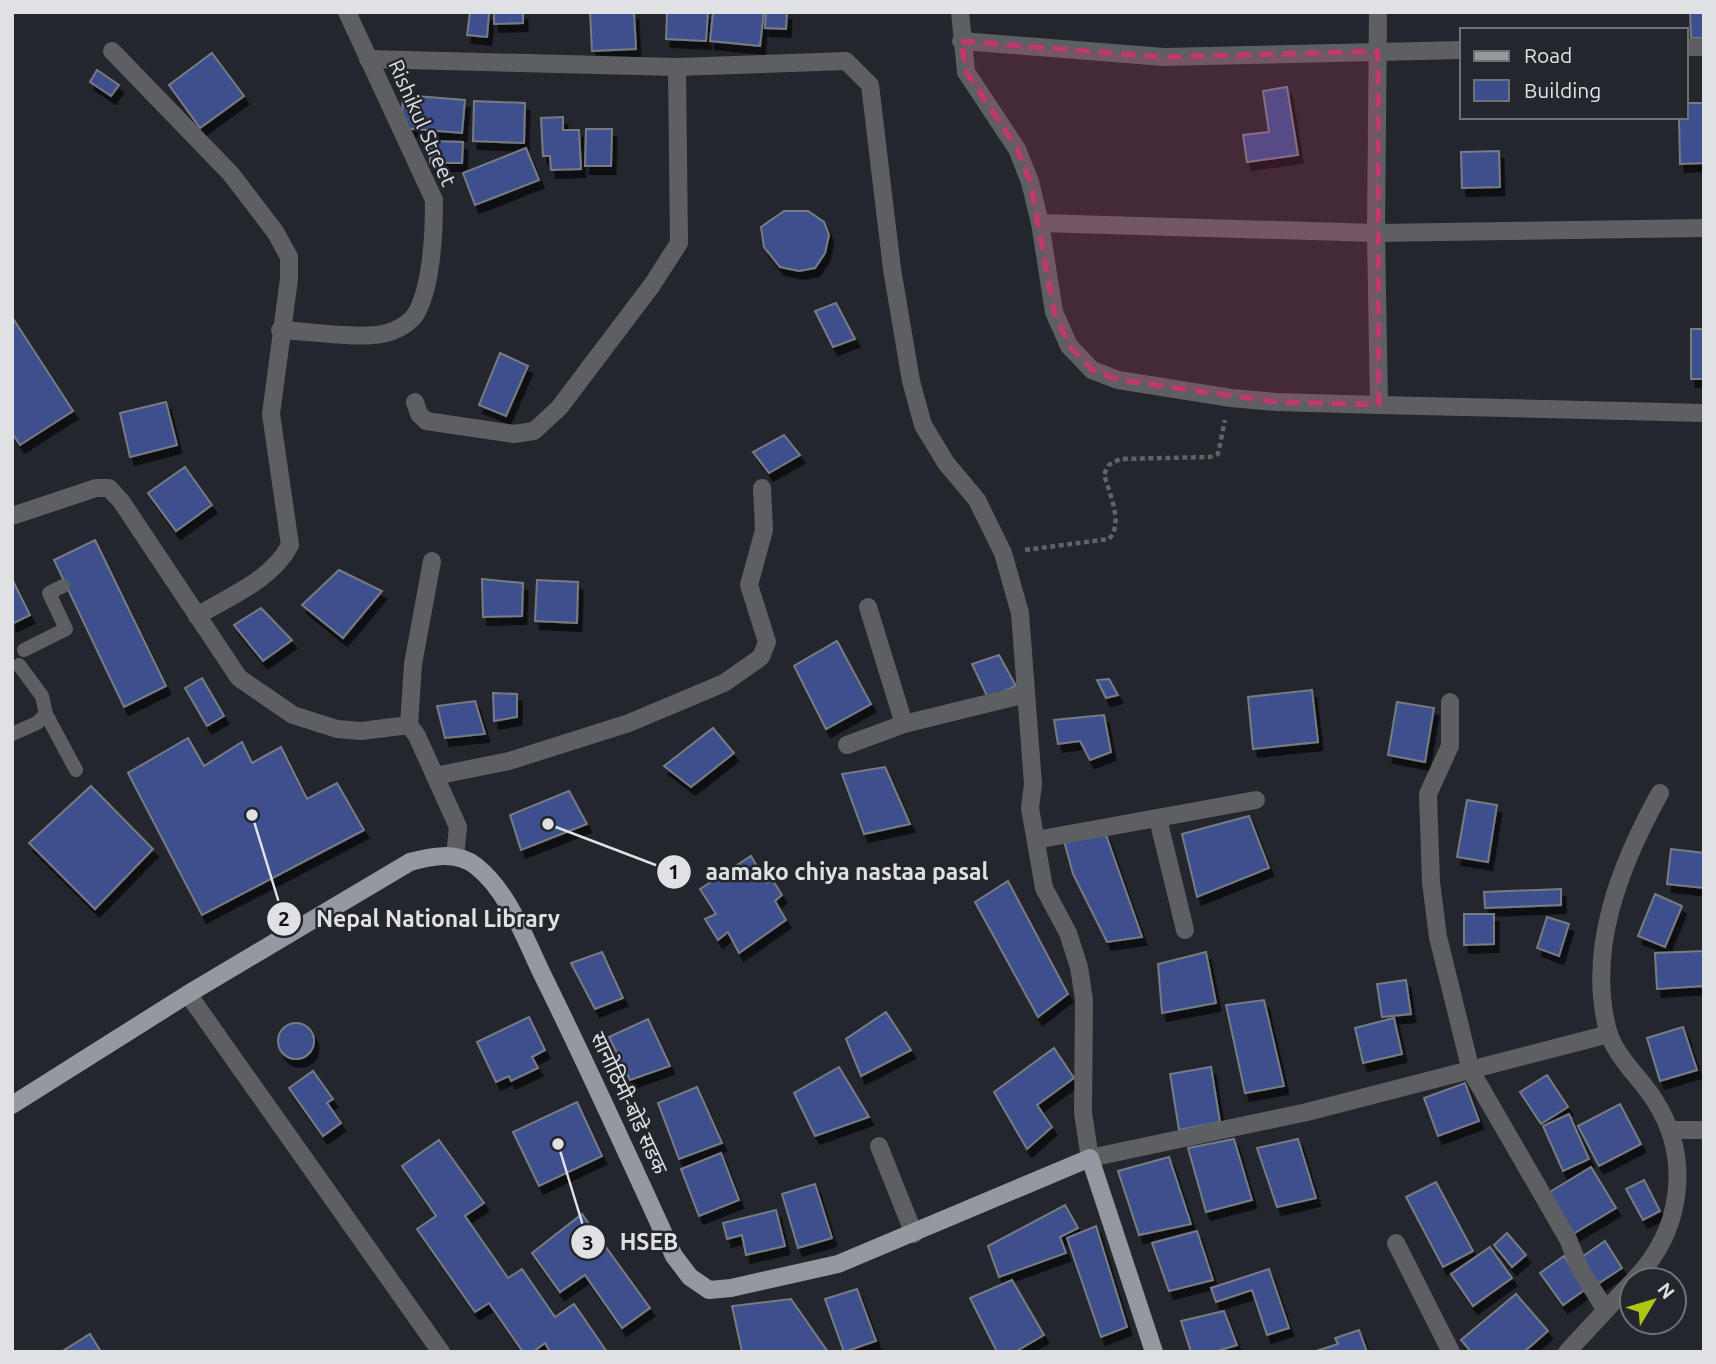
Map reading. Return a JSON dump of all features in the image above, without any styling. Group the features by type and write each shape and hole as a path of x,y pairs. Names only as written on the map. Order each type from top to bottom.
{"main road":[{"path":"12,1105 188,994 410,863 432,856 455,856"},
{"name":"सानोठिमी-बोडे सडक","path":"455,856 474,864 506,900 589,1069 674,1256 690,1277 709,1290 731,1288 838,1264 1090,1158"},
{"path":"1090,1158 1154,1352"}],"street":[{"path":"346,12 368,59 677,66 846,61 870,85 892,269 911,381 923,425 946,463 977,500 1003,553 1020,613 1032,784 1030,808 1044,887 1068,933 1079,967 1084,1000 1083,1113 1090,1158 1307,1112 1471,1072 1609,1034"},
{"path":"960,12 966,72 1017,149 1030,182 1040,223 1054,312 1069,346 1093,370 1118,380 1231,398 1276,402 1704,413"},
{"path":"1378,12 1376,233 1379,405"},
{"path":"961,41 1164,57 1460,50"},
{"path":"112,51 230,174 276,233 289,257 289,279 280,330 271,414 290,545 282,562 270,572 197,616"},
{"name":"Rishikul Street","path":"280,330 381,335 402,327 417,313 434,234 434,200 368,59"},
{"path":"415,402 419,414 426,421 514,434 534,431 559,408 652,285 679,243 677,66"},
{"path":"1040,223 1376,233 1704,228"},
{"path":"12,516 96,488 109,488 121,501 239,678 293,715 337,729 361,731 409,725"},
{"path":"435,776 509,761 629,723 724,683 761,657 767,642 749,585 764,530 762,488"},
{"path":"432,561 413,664 409,725 417,736 458,827 455,856"},
{"path":"868,607 904,724"},
{"path":"847,745 904,724 1026,694"},
{"path":"1450,702 1450,746 1428,794 1431,882 1438,937 1471,1072 1568,1239 1580,1269 1605,1309"},
{"path":"1647,1266 1672,1214 1679,1156 1672,1130 1609,1034 1602,981 1618,880 1638,833 1660,793"},
{"path":"1036,840 1256,800"},
{"path":"1158,819 1185,930"},
{"path":"188,994 441,1352"},
{"path":"1672,1130 1704,1130"},
{"path":"879,1146 914,1234"},
{"path":"1396,1243 1451,1352"},
{"path":"1567,1352 1618,1296"}],"lane":[{"path":"63,586 49,593 66,629 18,648 25,659 15,666 42,696 46,714 76,770"},
{"path":"12,734 37,723 46,714"}],"path":[{"path":"1003,553 1109,539 1115,533 1116,523 1104,474 1109,465 1119,459 1210,457 1218,454 1231,398"}],"highlighted area":[{"path":"961,41 1164,57 1378,51 1379,405 1276,402 1118,380 1092,370 1069,346 1054,312 1030,182 1017,149 966,72"}],"building":[{"path":"470,12 489,13 487,37 467,35"},
{"path":"494,12 523,12 523,23 494,24"},
{"path":"590,12 634,12 636,49 592,51"},
{"path":"667,12 708,12 706,41 666,39"},
{"path":"713,12 764,12 760,46 710,41"},
{"path":"766,12 787,12 786,29 765,28"},
{"path":"1690,12 1704,12 1704,38 1691,38"},
{"path":"212,53 244,96 200,128 169,85"},
{"path":"97,70 119,85 111,96 90,82"},
{"path":"1287,87 1298,155 1247,162 1243,135 1269,132 1263,91"},
{"path":"403,95 465,100 462,133 401,128"},
{"path":"474,101 525,103 524,143 473,141"},
{"path":"1688,103 1704,103 1704,163 1680,164 1679,119 1688,119"},
{"path":"563,117 563,130 579,130 581,169 551,170 550,156 543,156 541,118"},
{"path":"586,129 612,129 611,166 585,166"},
{"path":"430,141 463,142 462,163 430,163"},
{"path":"526,148 539,180 475,205 463,173"},
{"path":"1499,151 1500,187 1462,188 1461,152"},
{"path":"784,211 808,211 824,222 829,235 825,253 815,268 799,271 780,267 764,247 761,227"},
{"path":"836,303 855,339 833,347 815,311"},
{"path":"12,317 73,411 20,445 12,433"},
{"path":"1691,329 1704,329 1704,379 1691,379"},
{"path":"500,353 528,366 506,416 479,405"},
{"path":"166,402 177,445 130,457 120,413"},
{"path":"784,435 800,455 769,473 753,452"},
{"path":"185,467 212,505 176,531 148,493"},
{"path":"95,540 166,686 124,707 54,560"},
{"path":"339,570 382,591 343,638 302,605"},
{"path":"12,579 30,615 12,624"},
{"path":"482,579 523,583 522,616 483,617"},
{"path":"537,580 578,582 577,623 535,621"},
{"path":"261,608 292,640 263,661 234,625"},
{"path":"837,641 871,704 826,729 794,666"},
{"path":"999,655 1016,686 988,698 972,664"},
{"path":"202,678 224,716 207,726 185,688"},
{"path":"1109,679 1118,695 1106,698 1097,680"},
{"path":"1312,690 1318,742 1253,749 1248,697"},
{"path":"493,693 517,694 517,717 494,721"},
{"path":"475,701 485,734 445,738 437,706"},
{"path":"1397,702 1434,708 1425,762 1388,755"},
{"path":"1104,715 1111,752 1090,760 1080,741 1058,744 1054,720"},
{"path":"713,728 734,753 691,787 664,766"},
{"path":"188,738 204,766 242,742 252,763 281,747 307,799 337,783 364,830 202,915 128,773"},
{"path":"885,767 910,824 864,834 842,774"},
{"path":"91,786 153,849 95,909 29,843"},
{"path":"569,791 587,824 521,850 510,815"},
{"path":"1467,800 1497,805 1488,862 1457,857"},
{"path":"1249,816 1269,868 1197,897 1182,834"},
{"path":"1105,832 1142,937 1107,942 1073,874 1064,841"},
{"path":"1671,849 1704,853 1704,888 1667,884"},
{"path":"751,856 767,883 772,879 782,895 775,901 786,920 739,953 728,932 718,940 705,919 716,914 700,889"},
{"path":"1008,881 1068,994 1038,1017 975,902"},
{"path":"1561,889 1561,905 1485,908 1484,892"},
{"path":"1655,894 1682,906 1665,947 1638,936"},
{"path":"1464,914 1494,914 1494,944 1464,945"},
{"path":"1547,917 1569,924 1559,956 1537,948"},
{"path":"1704,951 1704,986 1657,989 1655,953"},
{"path":"602,952 623,998 595,1009 571,963"},
{"path":"1206,952 1216,1003 1162,1013 1158,964"},
{"path":"1406,980 1411,1014 1382,1017 1377,984"},
{"path":"1264,1000 1284,1086 1245,1093 1226,1005"},
{"path":"886,1012 911,1050 861,1076 846,1039"},
{"path":"529,1017 545,1050 532,1057 538,1068 511,1081 509,1076 496,1082 477,1042"},
{"path":"1394,1018 1402,1054 1363,1063 1355,1028"},
{"path":"648,1019 670,1066 630,1080 609,1037"},
{"path":"296,1023 309,1028 314,1041 309,1054 296,1059 283,1054 278,1041 283,1028"},
{"path":"1683,1027 1697,1070 1660,1081 1647,1038"},
{"path":"1054,1048 1074,1078 1037,1105 1052,1127 1027,1149 994,1092"},
{"path":"839,1067 869,1117 815,1136 794,1093"},
{"path":"1211,1067 1220,1122 1179,1130 1170,1074"},
{"path":"313,1071 333,1099 327,1103 341,1123 323,1136 289,1088"},
{"path":"1547,1075 1568,1107 1541,1124 1520,1092"},
{"path":"1465,1083 1479,1121 1438,1136 1424,1098"},
{"path":"697,1087 722,1143 679,1159 658,1103"},
{"path":"577,1102 602,1156 539,1186 513,1132"},
{"path":"1620,1104 1641,1144 1599,1166 1578,1126"},
{"path":"1569,1114 1589,1159 1563,1171 1543,1126"},
{"path":"1234,1139 1252,1200 1206,1212 1188,1148"},
{"path":"1298,1139 1316,1198 1277,1207 1257,1148"},
{"path":"439,1140 484,1203 465,1216 508,1278 522,1269 555,1317 574,1304 607,1352 550,1352 545,1343 533,1352 523,1352 489,1303 475,1312 417,1229 436,1216 402,1166"},
{"path":"721,1153 739,1200 699,1216 681,1169"},
{"path":"1169,1157 1191,1224 1139,1235 1118,1171"},
{"path":"1591,1167 1616,1208 1573,1234 1548,1193"},
{"path":"1644,1180 1660,1211 1643,1220 1626,1189"},
{"path":"1436,1182 1473,1251 1443,1267 1406,1197"},
{"path":"815,1184 832,1238 798,1248 782,1194"},
{"path":"1065,1205 1078,1228 1060,1237 1066,1253 999,1277 988,1246"},
{"path":"776,1210 785,1246 746,1255 742,1235 727,1239 723,1223"},
{"path":"582,1214 650,1308 622,1328 585,1275 560,1292 532,1253"},
{"path":"1096,1226 1127,1327 1101,1337 1067,1238"},
{"path":"1197,1231 1213,1280 1169,1291 1152,1243"},
{"path":"1507,1233 1526,1255 1512,1267 1494,1245"},
{"path":"1605,1241 1621,1266 1596,1285 1579,1259"},
{"path":"1490,1247 1512,1278 1473,1306 1451,1274"},
{"path":"1564,1256 1586,1289 1563,1305 1540,1273"},
{"path":"1269,1269 1289,1328 1267,1335 1252,1290 1216,1302 1211,1288"},
{"path":"1012,1280 1044,1335 1015,1352 997,1352 970,1298"},
{"path":"857,1289 876,1341 844,1352 825,1299"},
{"path":"1516,1294 1548,1331 1524,1352 1471,1352 1461,1340"},
{"path":"791,1299 828,1352 742,1352 732,1306"},
{"path":"1224,1311 1237,1345 1214,1352 1191,1352 1181,1321"},
{"path":"1359,1330 1367,1352 1313,1352 1338,1344 1335,1338"},
{"path":"90,1334 101,1352 61,1352"}],"place":[{"name":"Nepal National Library","path":"252,815"},
{"name":"aamako chiya nastaa pasal","path":"548,824"},
{"name":"HSEB","path":"558,1144"}]}
